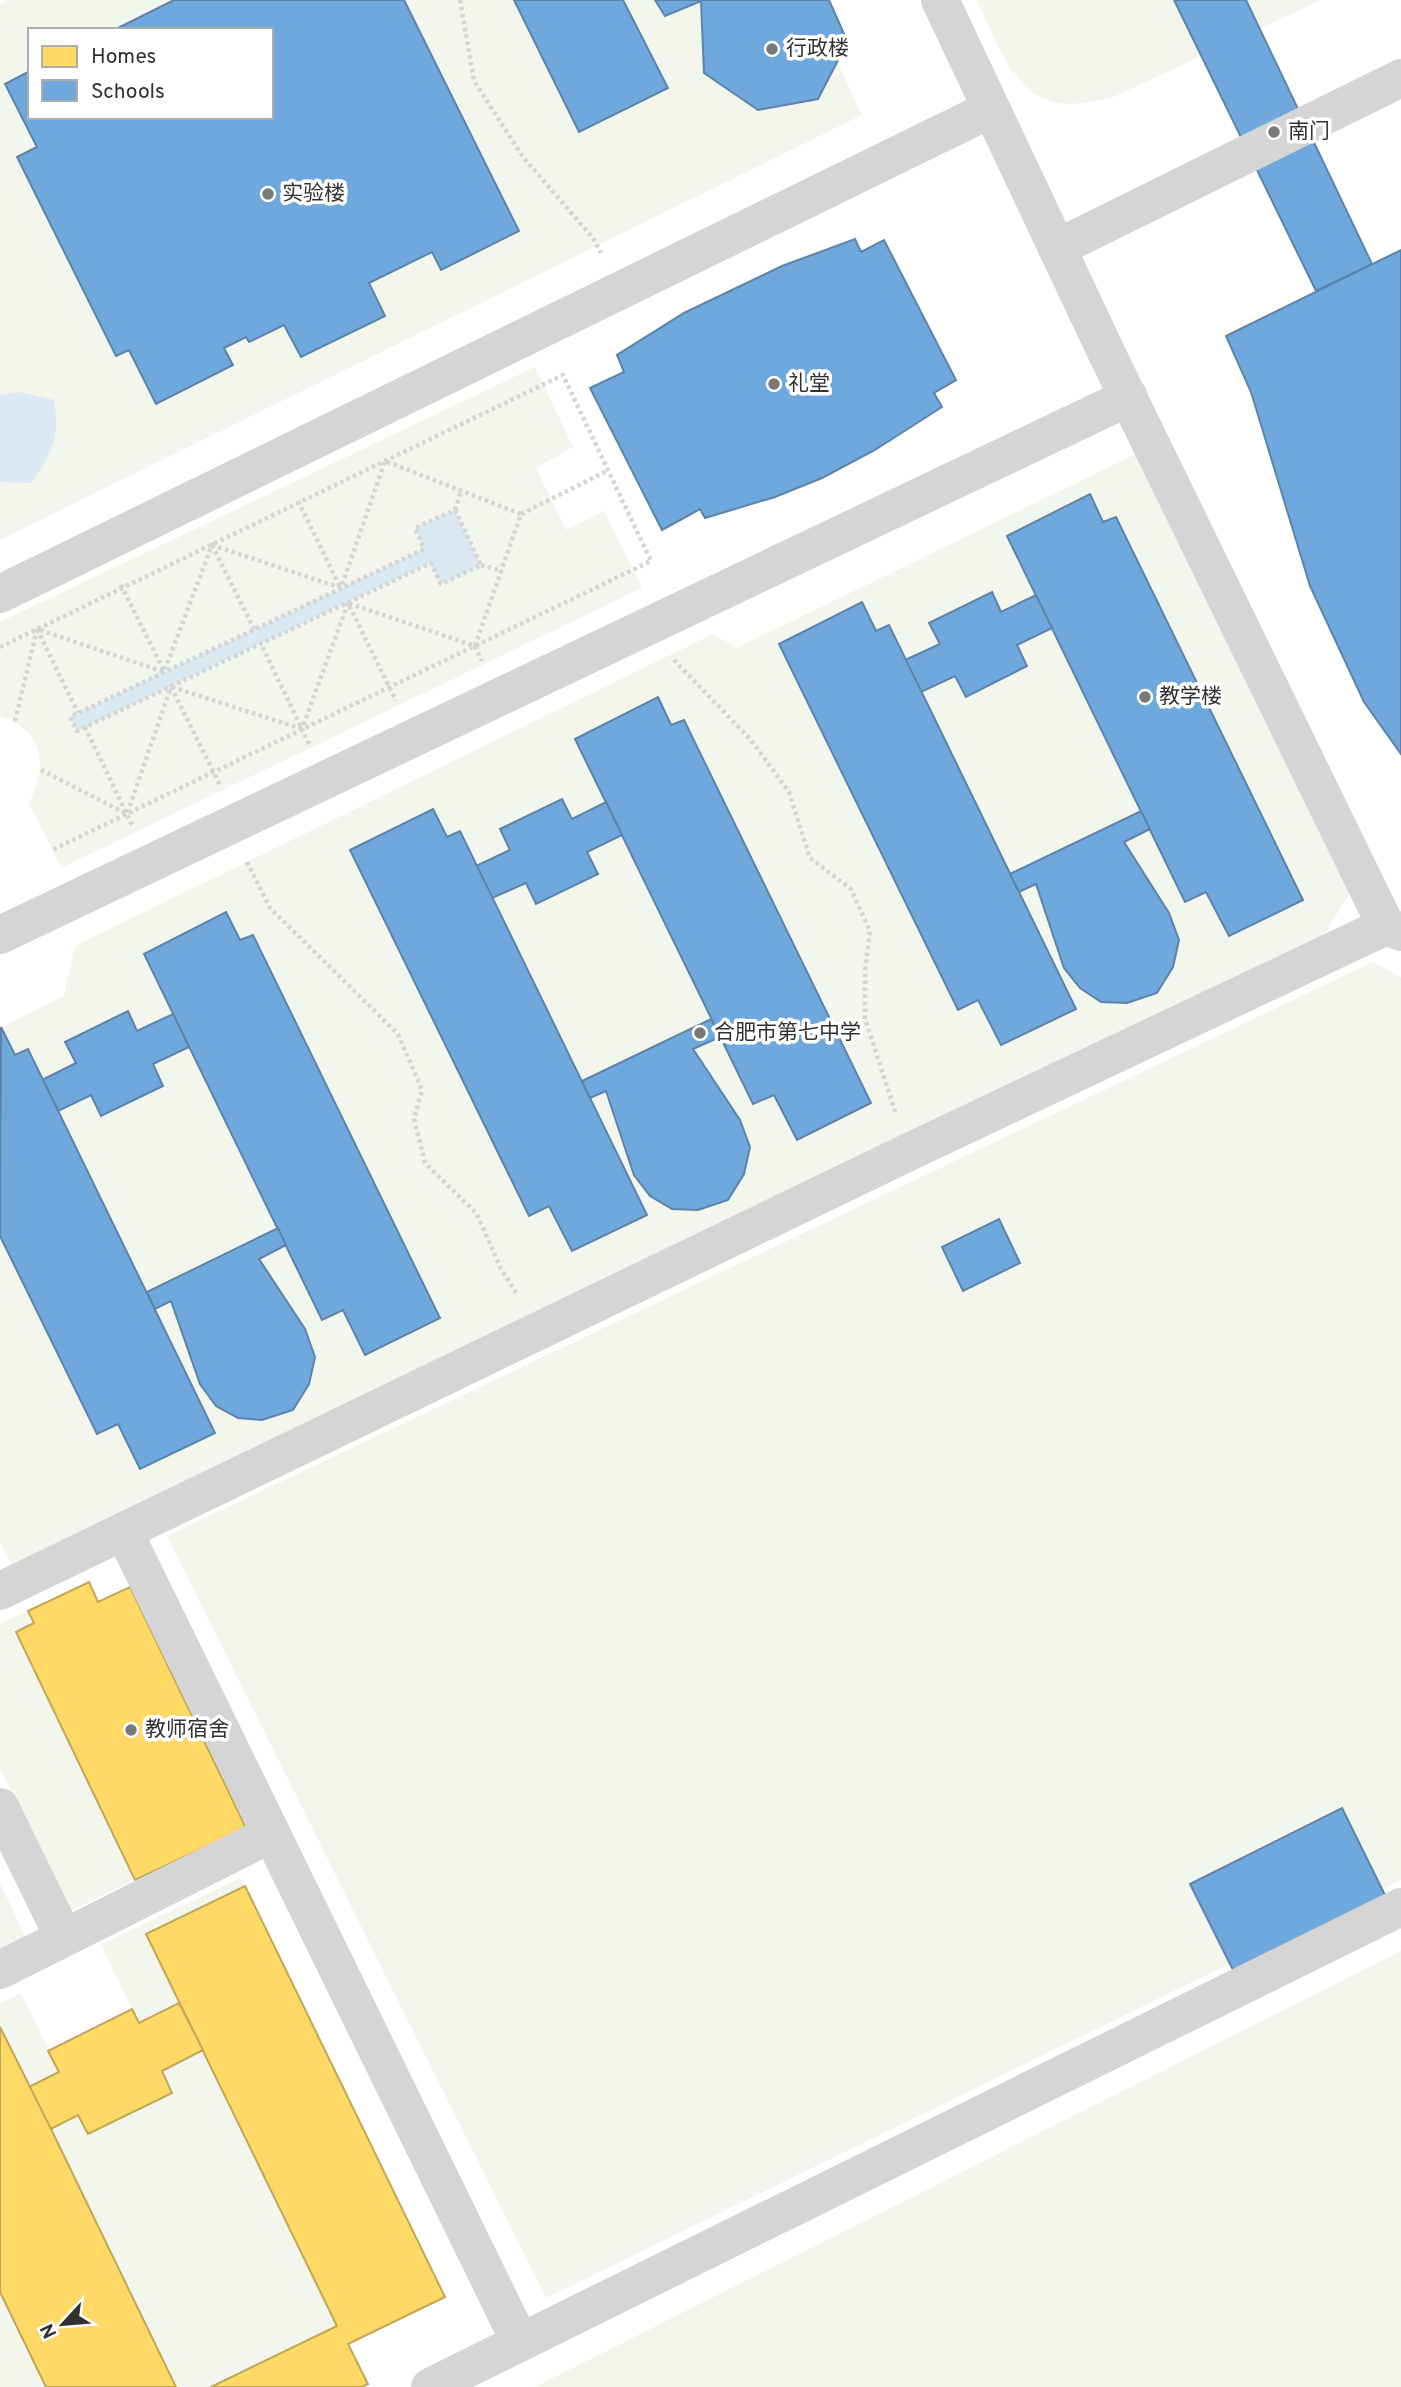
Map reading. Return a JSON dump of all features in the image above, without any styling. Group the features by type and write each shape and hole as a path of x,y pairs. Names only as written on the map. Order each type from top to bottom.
{"lane":[{"path":"0,1591 911,1151 1394,929 1129,397 940,0"},
{"path":"1057,248 1401,78"},
{"path":"8,590 991,109"},
{"path":"0,935 1129,397"},
{"path":"124,1532 269,1835 520,2342"},
{"path":"0,1807 64,1938"},
{"path":"0,1970 269,1835"},
{"path":"430,2387 1401,1907"}],"path":[{"path":"460,0 474,81 523,157 593,238 619,291"},
{"path":"0,646 563,375 651,561 52,850"},
{"path":"278,458 341,588"},
{"path":"385,461 521,514"},
{"path":"341,588 385,461"},
{"path":"475,646 521,514 607,471"},
{"path":"461,490 455,510 481,565"},
{"path":"190,501 254,629"},
{"path":"455,510 415,528 424,549 70,717 77,731 431,563 441,584 481,565 502,571"},
{"path":"102,545 164,672"},
{"path":"212,545 341,588"},
{"path":"164,672 212,545"},
{"path":"8,590 37,629 78,713"},
{"path":"348,603 475,646"},
{"path":"348,603 390,688"},
{"path":"302,729 348,603"},
{"path":"37,629 164,672"},
{"path":"15,721 37,629"},
{"path":"644,629 751,740 789,792 810,858 851,888 870,931 865,971 865,1019 887,1091 911,1151"},
{"path":"261,644 302,729"},
{"path":"171,687 302,729"},
{"path":"171,687 214,772"},
{"path":"127,814 171,687"},
{"path":"85,727 127,814"},
{"path":"41,770 127,814"},
{"path":"229,827 270,908 398,1034 422,1090 414,1119 425,1163 477,1213 501,1269 541,1332"}],"shaded area":[{"path":"8,0 817,0 810,4 862,115 0,540 0,5"},
{"path":"977,0 1321,0 1109,99 1068,104 1044,99 1021,81 1003,55"},
{"path":"535,367 573,447 536,468 566,530 604,511 642,588 61,868 29,803 39,775 38,751 25,730 0,716 0,622"},
{"path":"19,392 54,400 55,435 50,453 31,483 0,482 0,395"},
{"path":"1138,453 1352,889 1324,935 13,1568 0,1542 0,1028 64,996 75,946 713,634 737,648"},
{"path":"455,510 481,565 441,584 430,563 77,731 70,717 424,549 415,528"},
{"path":"1373,962 1401,977 1401,1880 546,2298 167,1536"},
{"path":"28,1611 34,1623 16,1632 135,1880 69,1912 0,1768 0,1624"},
{"path":"241,1878 245,1886 147,1934 179,2003 139,2023 101,1944"},
{"path":"0,1883 29,1945 0,1954"},
{"path":"1401,1951 1401,2387 535,2387"},
{"path":"21,1993 59,2072 29,2087 0,2027 0,2003"},
{"path":"203,2050 337,2326 211,2387 0,2387 0,2149 78,2115 88,2134 172,2093 162,2071"}],"building: Homes":[{"name":"教师宿舍","path":"89,1582 98,1602 130,1587 246,1828 135,1880 16,1632 34,1623 28,1611"},
{"path":"245,1886 445,2297 348,2344 368,2384 362,2387 211,2387 337,2326 146,1934"},
{"path":"179,2003 203,2050 162,2071 172,2093 88,2134 78,2115 51,2129 29,2087 59,2072 48,2051 132,2009 139,2023"},
{"path":"0,2027 176,2387 46,2387 0,2292"}],"building: Schools":[{"name":"实验楼","path":"174,0 404,0 519,231 441,270 432,252 369,283 385,316 301,357 284,325 249,342 246,337 224,348 233,365 156,404 129,350 116,356 17,157 37,147 5,84 28,72 28,119 273,119 273,28 118,28"},
{"path":"514,0 623,0 668,88 579,132"},
{"name":"行政楼","path":"655,0 829,0 845,36 837,62 818,99 758,110 704,73 701,1 665,16"},
{"name":"南门","path":"1174,0 1246,0 1372,264 1316,291"},
{"name":"礼堂","path":"855,239 861,252 884,240 956,380 934,393 942,407 875,450 822,478 775,497 705,518 700,509 662,530 590,388 624,372 617,355 684,313 782,266"},
{"path":"1401,250 1401,754 1364,702 1310,586 1251,392 1226,336"},
{"name":"教学楼","path":"1090,494 1103,522 1116,517 1303,900 1229,936 1206,892 1185,902 1007,536"},
{"path":"992,592 1001,612 1036,595 1052,628 1017,645 1027,666 966,697 955,676 921,692 905,660 940,644 929,623"},
{"path":"862,602 876,631 889,625 1076,1009 1001,1045 978,1000 958,1010 779,644"},
{"path":"658,697 671,725 684,720 871,1103 797,1140 774,1095 753,1104 575,739"},
{"path":"562,799 572,819 606,802 622,835 587,852 598,874 536,904 526,883 492,898 476,866 510,850 500,829"},
{"path":"433,809 447,837 460,831 647,1215 572,1251 549,1206 529,1216 350,850"},
{"path":"1141,811 1150,829 1124,842 1169,913 1179,940 1173,967 1157,993 1127,1003 1101,1002 1080,988 1064,968 1036,884 1019,892 1010,874"},
{"path":"226,912 240,940 253,935 440,1318 365,1355 343,1310 322,1320 144,954"},
{"path":"128,1011 137,1031 173,1014 189,1047 153,1064 163,1086 101,1116 91,1095 58,1111 42,1080 76,1063 65,1042"},
{"path":"711,1019 720,1037 693,1049 740,1120 750,1147 744,1174 728,1200 698,1210 672,1209 650,1196 634,1175 606,1091 590,1098 582,1081"},
{"path":"1,1027 15,1055 28,1049 215,1433 140,1469 118,1424 97,1434 0,1236"},
{"path":"999,1219 1020,1263 963,1291 942,1247"},
{"path":"278,1228 286,1245 259,1259 305,1329 315,1357 309,1384 293,1410 262,1420 238,1418 216,1406 200,1384 171,1301 155,1309 147,1292"},
{"path":"1342,1808 1386,1897 1234,1972 1190,1884"}],"place":[{"name":"行政楼","path":"772,49"},
{"name":"南门","path":"1274,132"},
{"name":"实验楼","path":"268,194"},
{"name":"礼堂","path":"774,384"},
{"name":"教学楼","path":"1145,697"},
{"name":"合肥市第七中学","path":"700,1033"},
{"name":"教师宿舍","path":"131,1730"}]}
